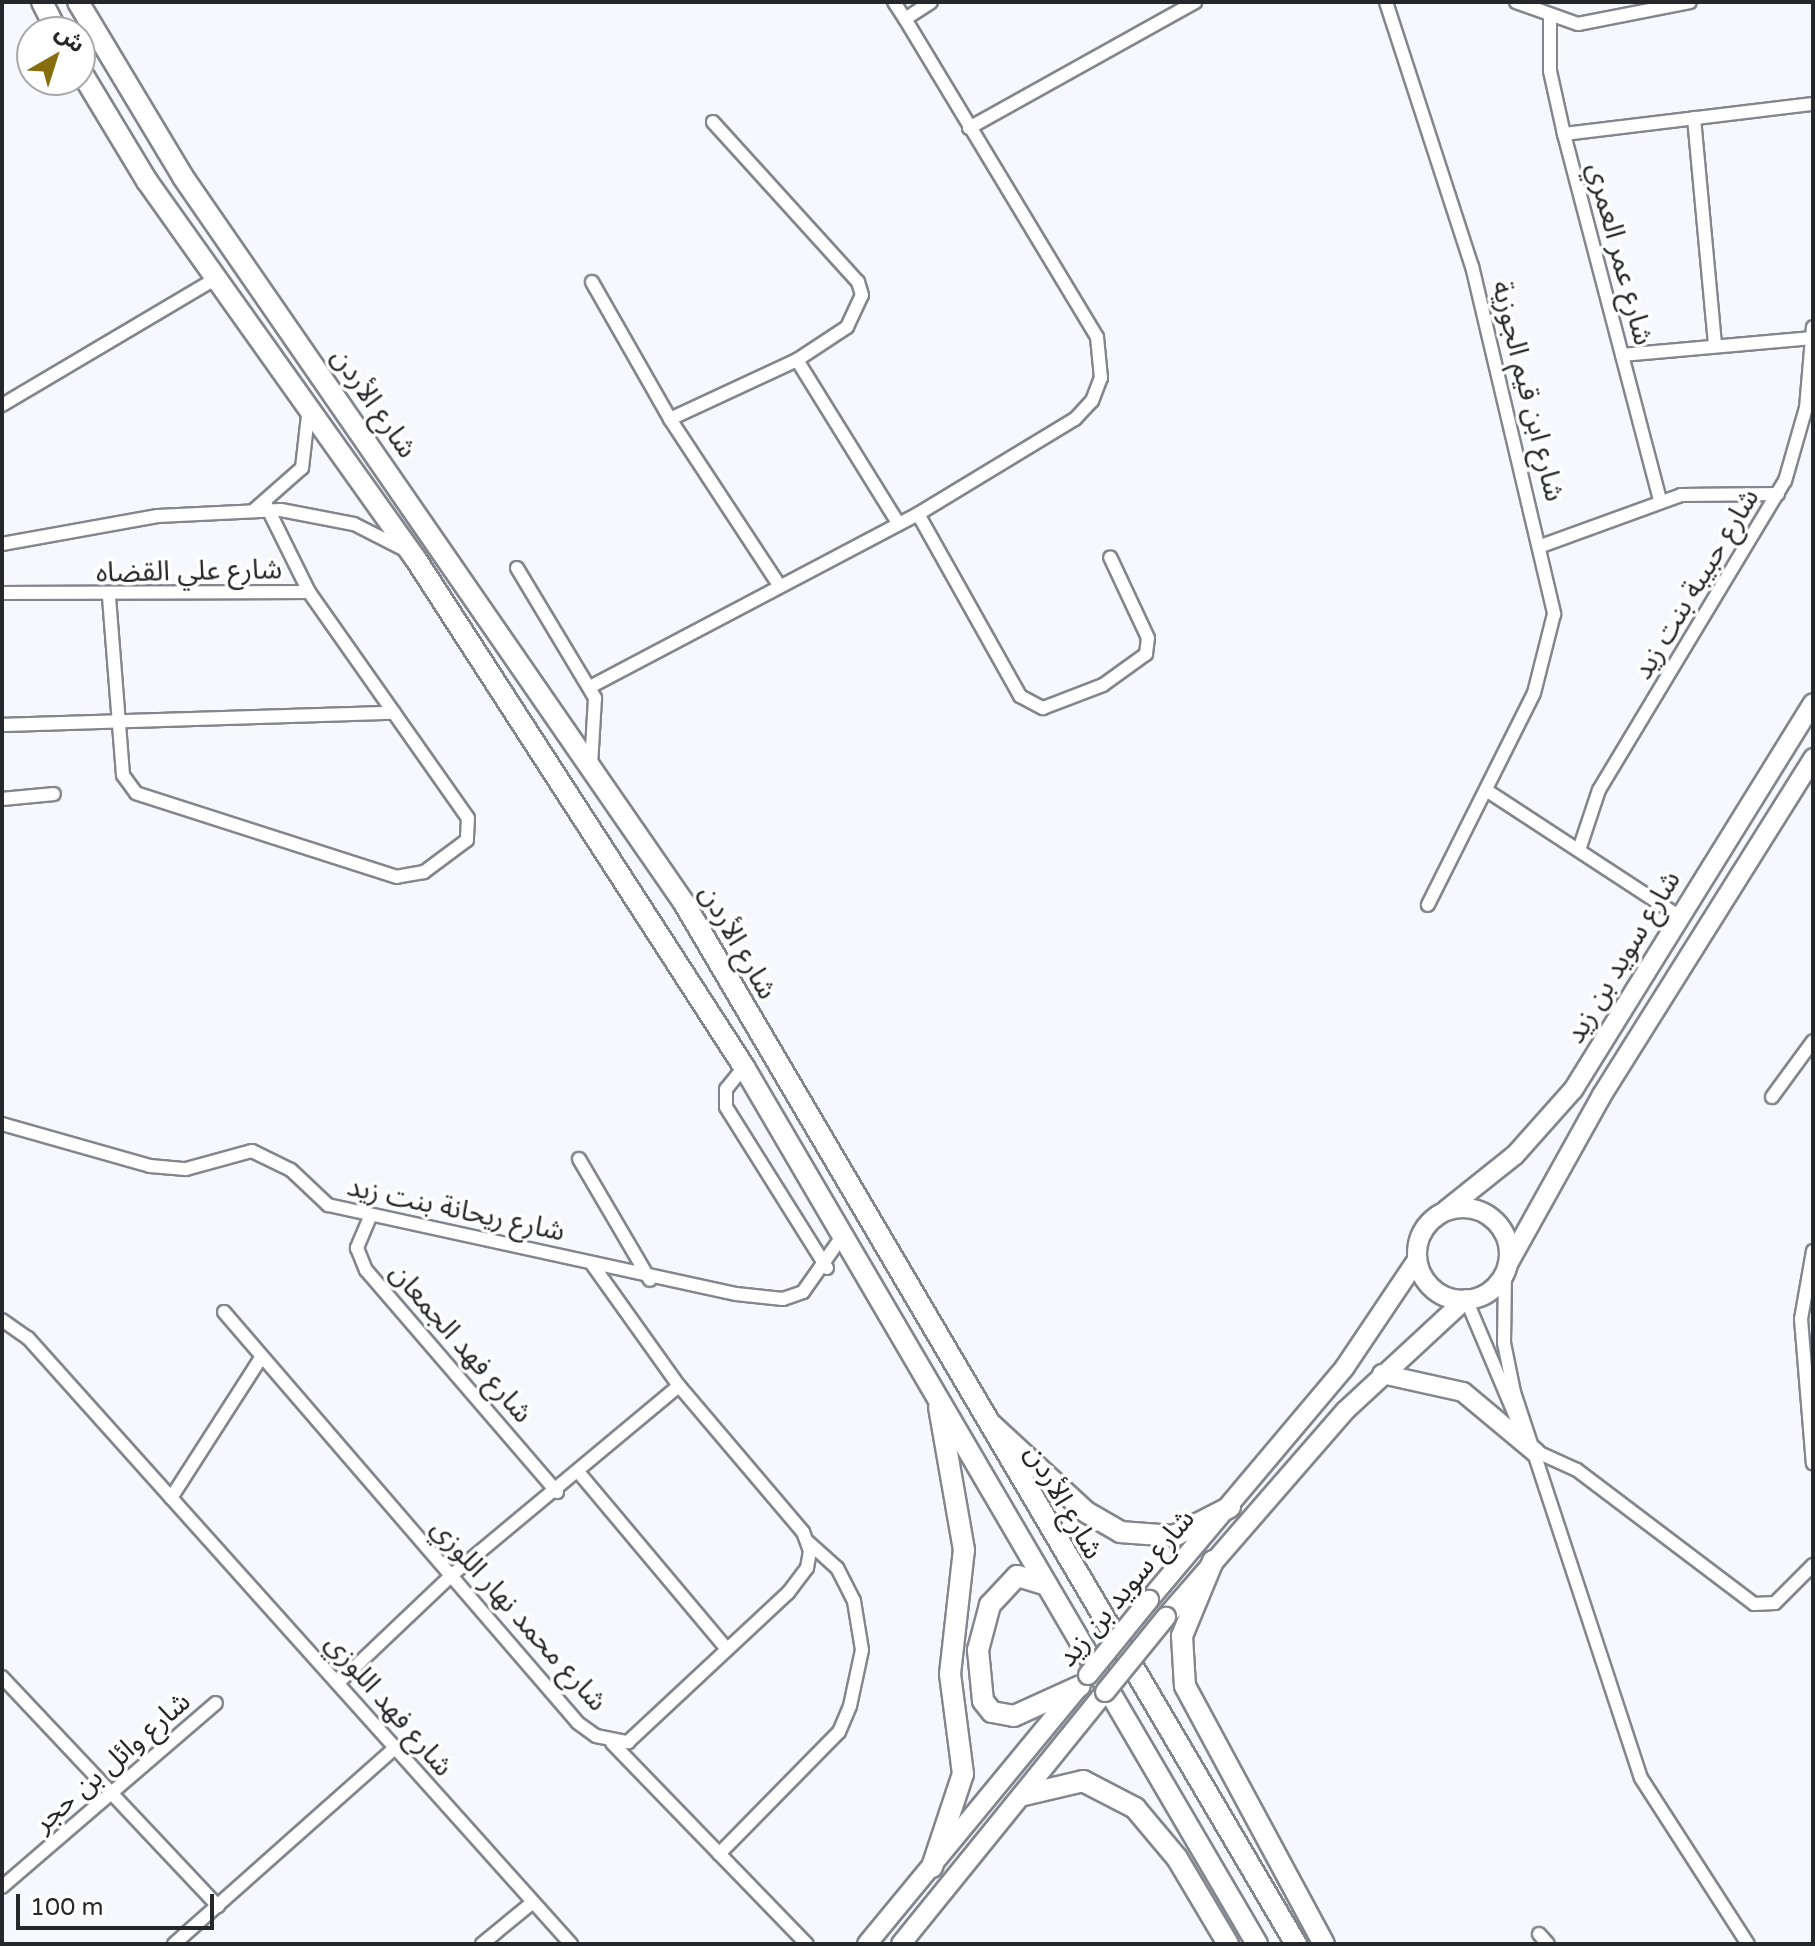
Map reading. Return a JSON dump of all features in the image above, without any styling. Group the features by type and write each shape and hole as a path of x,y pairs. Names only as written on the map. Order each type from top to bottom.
{"highway":[{"name":"شارع الأردن","path":"78,2 183,177 684,903 985,1420 1296,1944"},
{"name":"شارع الأردن","path":"96,94 217,278 415,558 744,1067 1257,1944"},
{"path":"932,1867 963,1774 950,1674 964,1550 937,1395"},
{"path":"985,1420 1086,1512 1120,1532 1174,1536 1230,1507"},
{"path":"1213,1561 1182,1636 1185,1686 1324,1944"},
{"path":"1051,1591 1024,1575 998,1591 978,1650 983,1701 992,1712 1014,1716 1084,1680"},
{"path":"1024,1795 1083,1781 1135,1808 1177,1858 1228,1944"}],"main road":[{"name":"شارع سويد بن زيد","path":"1446,1210 1515,1155 1573,1090 1813,703"},
{"name":"شارع سويد بن زيد","path":"1506,1268 1587,1121 1813,758"},
{"path":"1474,1209 1498,1224 1506,1268 1485,1294 1466,1299 1429,1285 1417,1260 1426,1225 1446,1210 1474,1209"},
{"name":"شارع سويد بن زيد","path":"867,1944 1353,1357 1417,1260"},
{"name":"شارع سويد بن زيد","path":"901,1944 1213,1561 1382,1374 1466,1299"},
{"path":"1382,1374 1463,1392 1536,1453"}],"street":[{"path":"590,687 918,514 1075,419 1101,378 1097,337 894,2"},
{"path":"905,19 931,2"},
{"path":"969,128 1195,2"},
{"name":"شارع ابن قيم الجوزية","path":"1386,2 1472,266 1541,546 1551,643 1486,790 1428,905"},
{"path":"1516,2 1550,18 1592,23 1690,2"},
{"name":"شارع عمر العمري","path":"1550,18 1550,71 1564,134 1660,500"},
{"path":"1564,134 1813,104"},
{"path":"1694,118 1715,346"},
{"path":"670,419 797,360 847,327 859,307 858,282 713,122"},
{"path":"2,405 217,278"},
{"path":"592,282 670,419 779,585"},
{"path":"1622,355 1812,333"},
{"name":"شارع حبيبة بنت زيد","path":"1579,850 1599,790 1778,494 1801,434 1812,333"},
{"path":"797,360 898,523"},
{"path":"267,507 302,468 307,407"},
{"path":"1541,546 1660,500 1778,494"},
{"path":"267,507 309,592"},
{"path":"2,544 158,516 253,511 267,507 354,524 415,558"},
{"path":"918,514 1020,696 1043,708 1103,685 1146,654 1148,638 1110,557"},
{"path":"517,568 590,687 598,711 591,766"},
{"name":"شارع علي القضاه","path":"2,593 109,597 309,592 468,818 461,848 424,872 397,877 156,802 126,782 116,722"},
{"path":"109,597 116,722"},
{"path":"2,725 394,713"},
{"path":"1486,790 1680,917"},
{"path":"2,799 54,794"},
{"path":"1772,1097 1813,1041"},
{"path":"744,1067 726,1089 726,1107 827,1268"},
{"name":"شارع ريحانة بنت زيد","path":"2,1124 150,1166 186,1169 252,1151 291,1170 328,1205 370,1217 592,1264 650,1280 783,1299 803,1292 827,1268 843,1235"},
{"path":"579,1159 650,1280"},
{"name":"شارع فهد الجمعان","path":"370,1217 358,1239 366,1270 557,1492"},
{"path":"1813,1251 1801,1319 1813,1463"},
{"path":"592,1264 679,1386 808,1542 837,1568 854,1601 862,1650 850,1706 830,1741 719,1854"},
{"path":"1506,1268 1508,1370 1641,1778 1748,1944"},
{"path":"1466,1299 1507,1404 1536,1453 1577,1470 1754,1604 1775,1603 1813,1565"},
{"name":"شارع محمد نهار اللوزي","path":"224,1312 261,1358 453,1574 578,1723 612,1743 649,1731 726,1648 800,1579 808,1542"},
{"name":"شارع فهد اللوزي","path":"2,1320 28,1338 571,1944"},
{"path":"171,1498 261,1358"},
{"path":"338,1683 453,1574 580,1474 679,1386"},
{"path":"580,1474 726,1648"},
{"path":"2,1677 218,1906"},
{"name":"شارع وائل بن حجر","path":"2,1887 216,1703"},
{"path":"612,1743 807,1944"},
{"path":"174,1944 395,1748"},
{"path":"482,1944 533,1902"}]}
